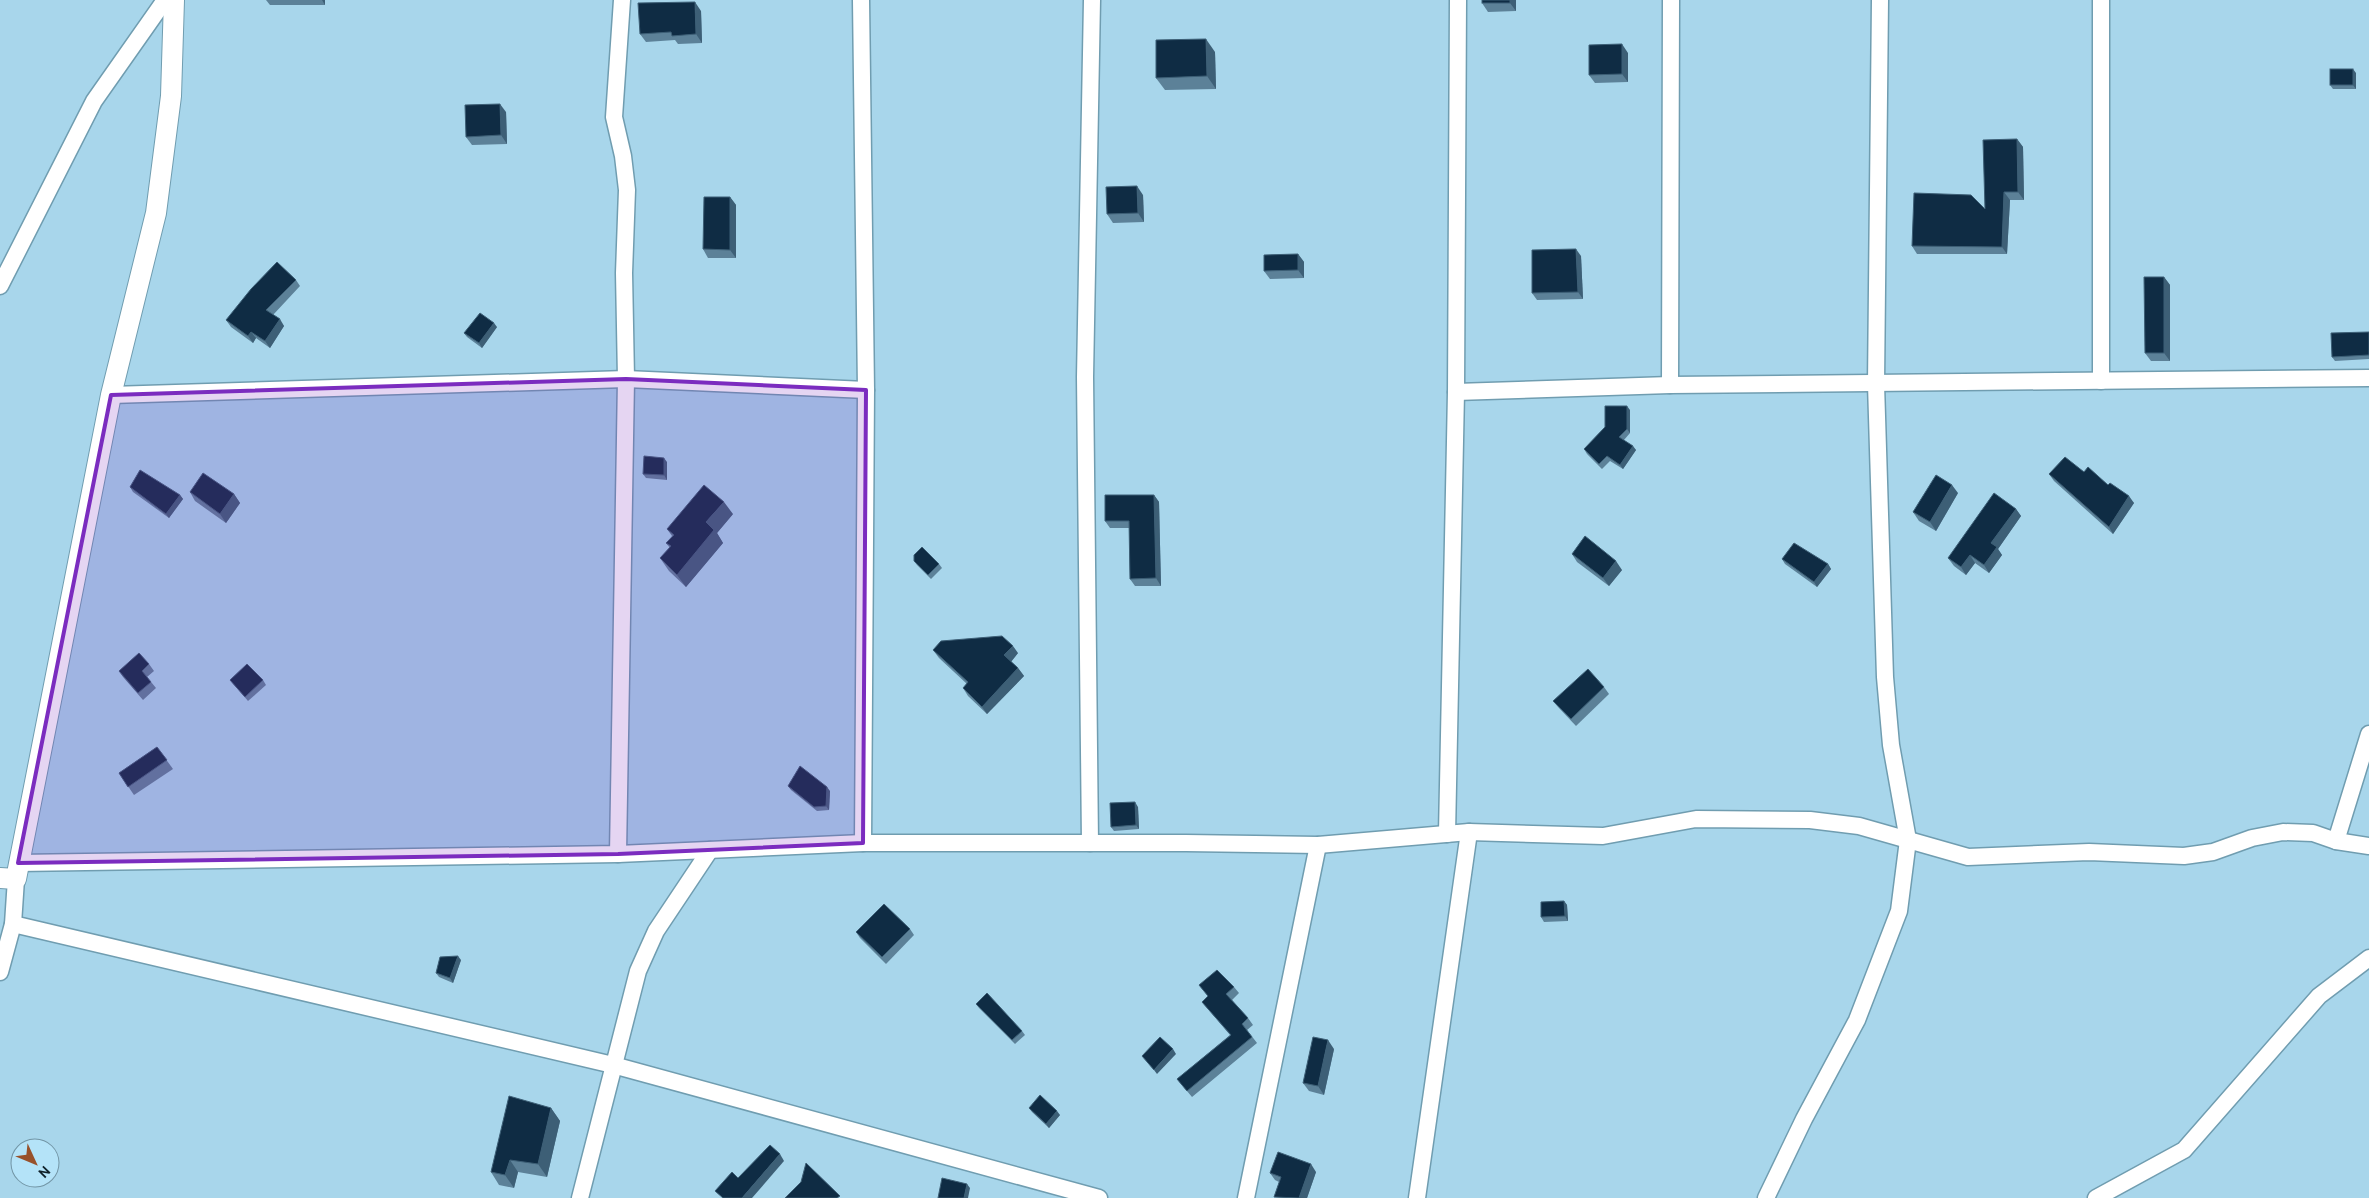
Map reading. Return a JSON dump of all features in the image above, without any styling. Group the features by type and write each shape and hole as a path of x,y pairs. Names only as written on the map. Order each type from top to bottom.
{"street":[{"path":"0,286 94,101 165,0"},
{"path":"0,972 13,924 11,873 111,395 156,213 172,96 174,0"},
{"path":"618,854 626,379 624,273 627,190 614,117 622,0"},
{"path":"861,0 866,390 863,843"},
{"path":"1090,843 1085,377 1092,0"},
{"path":"1447,834 1456,392 1458,0"},
{"path":"1670,384 1671,0"},
{"path":"1766,1198 1804,1119 1857,1020 1899,911 1908,840 1891,745 1885,677 1876,384 1880,0"},
{"path":"2101,0 2101,381"},
{"path":"1456,392 1670,384 1876,384 2369,378"},
{"path":"111,395 626,379 866,390"},
{"path":"2336,841 2369,734"},
{"path":"11,873 618,854 863,843 1318,845 1469,832 1603,836 1696,819 1810,820 1859,826 1968,857 2089,852 2184,856 2213,852 2252,838 2283,832 2314,833 2336,841 2369,846"},
{"path":"1417,1198 1469,832"},
{"path":"1246,1198 1318,845"},
{"path":"580,1198 638,971 656,930 710,850"},
{"path":"13,924 613,1066 1099,1198"},
{"path":"2096,1198 2184,1150 2319,996 2369,958"}],"highlighted area":[{"path":"626,379 866,390 863,843 618,854 18,863 111,395"}],"building":[{"path":"1482,0 1510,0 1510,3 1482,3"},
{"path":"695,2 696,34 672,36 671,32 640,34 638,3"},
{"path":"1206,39 1207,76 1156,78 1156,40"},
{"path":"1622,44 1622,74 1589,75 1589,45"},
{"path":"2330,69 2353,69 2353,85 2330,85"},
{"path":"500,104 501,135 466,137 465,105"},
{"path":"2017,139 2018,192 2004,192 2002,247 1912,246 1914,193 1971,195 1985,209 1983,140"},
{"path":"1137,186 1138,213 1107,214 1106,187"},
{"path":"704,197 730,197 730,250 703,249"},
{"path":"1576,249 1578,292 1532,293 1532,250"},
{"path":"1298,254 1298,270 1264,271 1264,255"},
{"path":"277,262 296,280 266,310 280,319 265,341 251,332 248,336 226,320 251,289"},
{"path":"2144,277 2164,277 2164,353 2145,353"},
{"path":"480,313 494,323 479,343 464,333"},
{"path":"2369,332 2369,355 2332,357 2331,333"},
{"path":"1605,406 1627,406 1627,429 1619,437 1633,446 1620,465 1607,456 1599,464 1584,449 1605,427"},
{"path":"644,456 664,458 664,475 643,474"},
{"path":"2065,457 2084,472 2088,467 2108,485 2110,483 2129,496 2109,527 2049,474"},
{"path":"140,470 180,495 166,514 130,487"},
{"path":"203,473 234,494 220,514 190,492"},
{"path":"1936,475 1952,485 1930,522 1913,512"},
{"path":"704,485 724,502 706,522 714,530 677,575 660,558 671,546 666,543 674,535 667,529"},
{"path":"1994,493 2016,509 1991,543 1997,547 1984,565 1970,555 1961,567 1948,558"},
{"path":"1105,495 1154,495 1156,578 1130,579 1129,521 1105,521"},
{"path":"1585,536 1616,561 1603,578 1572,554"},
{"path":"1794,543 1828,564 1814,582 1782,559"},
{"path":"922,547 939,564 928,575 914,561 914,555"},
{"path":"1002,636 1013,646 1004,655 1018,668 982,707 963,688 968,682 933,650 941,641"},
{"path":"139,653 149,664 142,671 151,682 138,693 119,671"},
{"path":"247,664 263,680 245,697 230,680"},
{"path":"1588,669 1604,687 1571,719 1553,701"},
{"path":"157,747 167,760 128,787 119,773"},
{"path":"800,766 827,787 826,806 814,807 788,786"},
{"path":"1135,802 1136,825 1111,827 1110,803"},
{"path":"1564,901 1565,916 1541,917 1541,902"},
{"path":"884,904 910,929 882,957 856,932"},
{"path":"458,956 450,978 436,973 440,957"},
{"path":"1217,970 1234,987 1226,994 1248,1018 1242,1024 1252,1037 1187,1091 1177,1079 1231,1035 1202,1002 1208,996 1199,985"},
{"path":"987,993 1022,1031 1012,1040 976,1004"},
{"path":"1160,1037 1173,1049 1154,1070 1142,1056"},
{"path":"1313,1037 1328,1040 1318,1086 1303,1083"},
{"path":"1040,1095 1057,1111 1046,1124 1029,1108"},
{"path":"509,1096 551,1108 538,1164 510,1160 505,1175 491,1172"},
{"path":"770,1145 780,1154 742,1198 723,1198 715,1191 732,1172 738,1178"},
{"path":"1278,1152 1311,1164 1299,1198 1274,1197 1281,1177 1270,1173"},
{"path":"806,1163 840,1196 837,1198 785,1198 801,1182"},
{"path":"942,1178 967,1184 964,1198 938,1198"}]}
